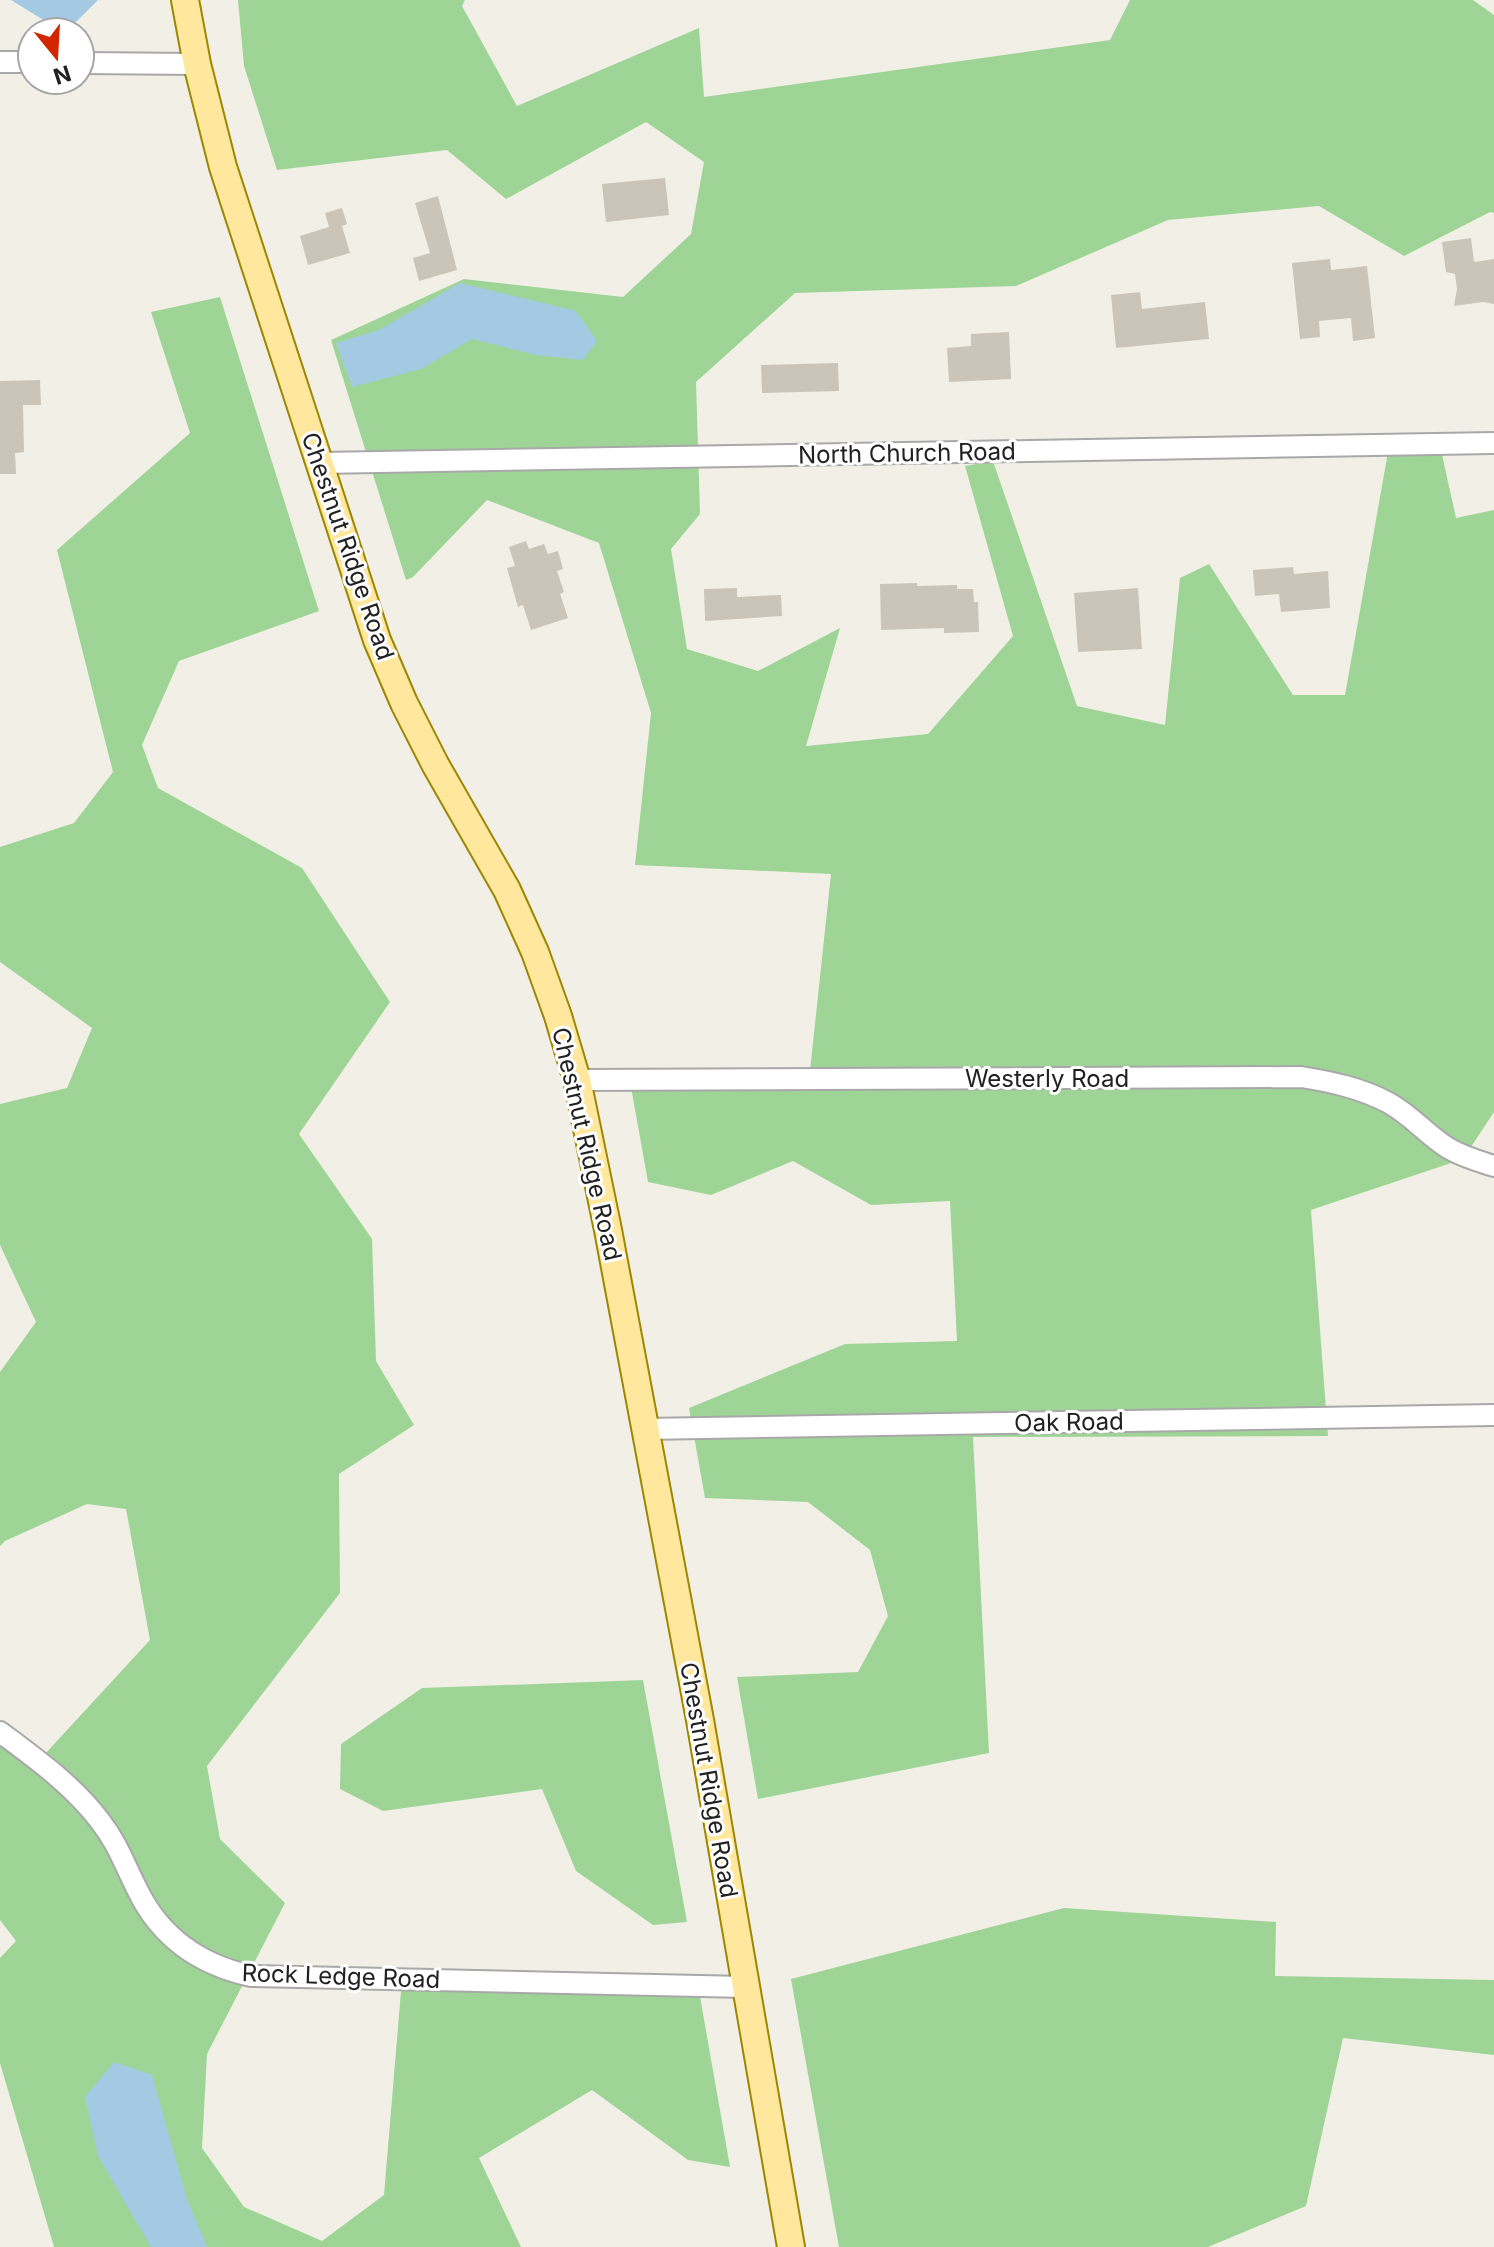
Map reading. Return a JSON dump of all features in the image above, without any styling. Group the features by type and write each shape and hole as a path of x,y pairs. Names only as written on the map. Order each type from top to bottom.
{"main road":[{"name":"Chestnut Ridge Road","path":"185,0 197,64 223,167 377,640 435,764 507,890 558,1016 577,1080 700,1720 791,2247"}],"street":[{"path":"96,63 197,64"},
{"name":"North Church Road","path":"320,463 1494,443"},
{"name":"Westerly Road","path":"577,1080 1301,1077 1366,1092 1392,1105 1446,1147 1494,1166"},
{"name":"Oak Road","path":"644,1429 1494,1415"},
{"name":"Rock Ledge Road","path":"0,1732 74,1792 99,1820 121,1851 138,1893 171,1936 201,1960 225,1970 251,1976 745,1987"}],"green space":[{"path":"238,0 465,0 462,6 517,106 699,28 704,97 1110,40 1130,0 1473,0 1494,15 1494,213 1490,212 1404,256 1319,206 1168,220 1016,286 795,293 696,382 700,514 671,549 687,649 758,671 840,628 806,746 928,734 1013,636 965,466 993,461 1077,706 1165,725 1180,578 1209,564 1293,695 1345,695 1388,452 1441,450 1456,518 1494,510 1494,1112 1463,1159 1311,1210 1328,1436 973,1437 989,1753 758,1799 737,1677 858,1672 888,1616 870,1550 808,1502 705,1498 689,1408 845,1344 957,1341 950,1201 871,1205 793,1161 711,1195 648,1182 631,1087 809,1080 831,874 635,865 651,713 599,543 487,500 413,577 406,580 331,340 464,279 623,297 691,234 704,162 646,122 506,199 447,150 277,170 244,66"},
{"path":"220,297 319,611 179,661 142,745 158,788 302,868 390,1002 299,1134 372,1239 376,1361 414,1425 339,1474 340,1593 207,1766 220,1839 285,1903 207,2054 202,2148 244,2207 322,2241 384,2195 401,1991 699,1991 730,2167 688,2160 592,2090 479,2158 521,2247 54,2247 0,2063 0,1958 16,1941 0,1920 0,1742 33,1767 150,1640 126,1509 87,1504 0,1546 0,1372 36,1322 0,1245 0,1104 67,1088 92,1028 0,962 0,847 74,823 113,772 57,550 190,433 151,312"},
{"path":"643,1680 687,1922 653,1925 576,1871 542,1789 383,1811 340,1789 341,1744 422,1688"},
{"path":"1064,1908 1276,1922 1275,1976 1494,1980 1494,2055 1343,2038 1306,2206 1208,2247 839,2247 791,1979"}],"water":[{"path":"11,0 98,0 82,16 37,16"},
{"path":"460,283 576,311 597,341 583,360 536,355 472,339 421,369 352,387 336,343 379,330"},
{"path":"114,2062 152,2075 187,2199 207,2247 151,2247 98,2156 85,2097"}],"building":[{"path":"665,178 669,215 606,222 602,184"},
{"path":"438,196 457,270 419,281 413,258 430,253 415,203"},
{"path":"342,208 347,224 342,226 350,253 308,265 300,236 329,227 325,213"},
{"path":"1471,238 1474,262 1494,259 1494,304 1483,302 1454,306 1457,289 1455,274 1446,272 1442,242"},
{"path":"1330,259 1331,270 1367,266 1375,338 1353,341 1351,318 1319,321 1320,337 1300,339 1292,263"},
{"path":"1140,292 1142,309 1205,302 1209,339 1116,348 1111,295"},
{"path":"1009,332 1011,379 949,382 947,348 971,346 971,334"},
{"path":"838,363 839,391 762,393 761,365"},
{"path":"40,380 41,405 23,405 24,452 15,453 16,474 0,474 0,381"},
{"path":"526,541 529,549 544,544 548,554 558,551 563,569 557,571 564,592 560,594 568,618 531,630 523,605 518,607 507,568 515,566 509,547"},
{"path":"1293,567 1294,574 1328,571 1330,608 1281,612 1279,594 1255,596 1253,570"},
{"path":"917,583 917,586 957,585 957,589 973,589 974,602 978,602 979,632 944,633 944,628 881,630 880,584"},
{"path":"737,588 737,597 781,595 782,616 705,621 704,589"},
{"path":"1138,588 1142,649 1078,652 1074,593"}]}
